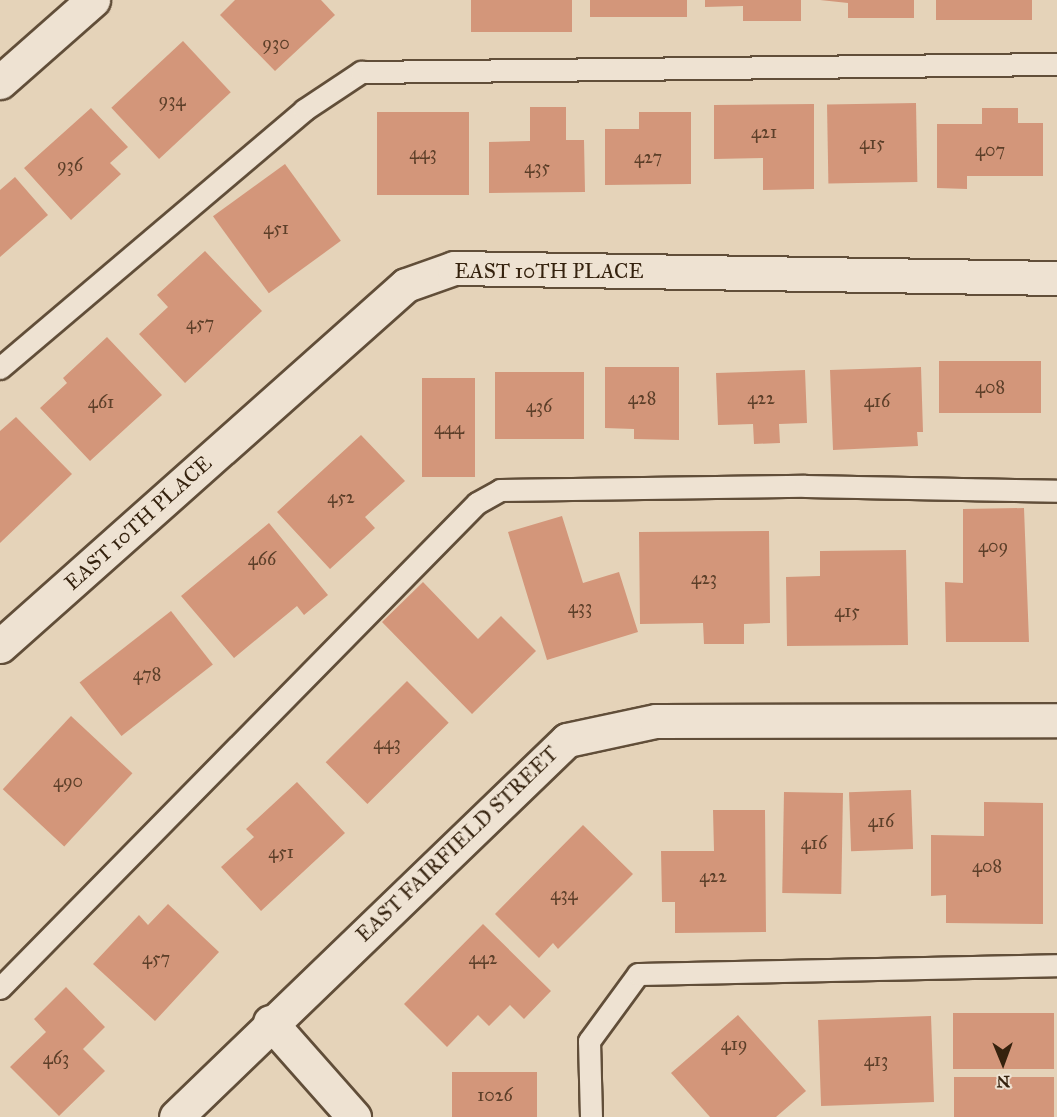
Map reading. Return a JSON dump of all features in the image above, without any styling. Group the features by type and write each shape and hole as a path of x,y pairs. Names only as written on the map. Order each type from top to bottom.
{"street":[{"path":"0,82 93,0"},
{"name":"EAST 10TH PLACE","path":"0,646 406,285 454,268 1057,278"},
{"name":"EAST FAIRFIELD STREET","path":"176,1117 270,1022 567,740 656,721 1057,720"},
{"path":"270,1022 354,1117"}],"lane":[{"path":"0,368 304,110 361,72 1057,64"},
{"path":"0,988 477,503 500,490 805,486 1057,491"},
{"path":"591,1117 589,1041 638,974 1057,965"}],"building":[{"path":"235,0 321,0 335,15 275,71 220,15"},
{"path":"471,0 572,0 572,32 471,32"},
{"path":"590,0 687,0 687,17 590,17"},
{"path":"705,0 801,0 801,21 743,21 743,6 705,7"},
{"path":"820,0 914,0 914,18 848,18 848,3"},
{"path":"936,0 1032,0 1032,20 936,20"},
{"path":"183,41 231,92 159,159 111,108"},
{"path":"916,103 917,182 828,184 827,105"},
{"path":"814,104 814,189 763,190 763,158 714,159 714,105"},
{"path":"530,107 566,107 566,140 584,140 585,192 489,193 489,142 530,141"},
{"path":"91,108 128,147 110,163 121,174 71,220 24,168"},
{"path":"982,108 1018,108 1018,123 1043,123 1043,176 967,176 967,189 937,188 937,124 982,124"},
{"path":"377,112 469,112 469,195 377,195"},
{"path":"639,112 691,112 691,184 605,185 605,129 639,129"},
{"path":"285,164 341,241 269,293 213,216"},
{"path":"15,177 48,215 0,257 0,190"},
{"path":"205,251 262,311 185,383 139,334 168,307 157,295"},
{"path":"107,337 162,395 90,461 40,408 67,383 63,378"},
{"path":"939,361 1041,361 1041,413 939,413"},
{"path":"605,367 679,367 679,440 634,439 634,429 605,428"},
{"path":"921,367 923,432 917,432 918,446 833,450 830,370"},
{"path":"805,370 807,423 779,424 780,443 754,444 753,424 718,425 716,373"},
{"path":"495,372 584,372 584,439 495,439"},
{"path":"422,378 475,378 475,477 422,477"},
{"path":"16,417 72,474 0,543 0,431"},
{"path":"361,435 405,481 365,517 375,528 330,569 277,512"},
{"path":"1024,508 1029,642 946,642 945,582 963,583 963,509"},
{"path":"562,516 583,583 619,572 638,632 547,660 508,532"},
{"path":"269,523 328,595 304,615 297,606 234,658 181,596"},
{"path":"769,531 770,623 744,624 744,644 704,644 703,623 640,624 639,532"},
{"path":"906,550 908,645 787,646 786,577 820,576 820,551"},
{"path":"423,582 478,639 501,616 536,651 472,714 382,622"},
{"path":"171,611 213,665 121,736 80,682"},
{"path":"407,681 449,723 367,804 326,762"},
{"path":"71,716 132,773 64,846 3,789"},
{"path":"297,782 345,833 261,911 221,867 254,837 246,829"},
{"path":"911,790 913,849 851,851 849,792"},
{"path":"784,792 843,793 841,894 782,893"},
{"path":"984,802 1043,803 1043,924 946,923 946,895 931,896 931,835 984,836"},
{"path":"713,810 765,810 766,932 675,933 675,902 662,902 661,851 714,851"},
{"path":"583,825 633,874 558,949 553,943 539,958 495,914"},
{"path":"168,904 219,952 155,1021 93,964 139,915 148,925"},
{"path":"483,924 551,991 524,1019 510,1005 489,1026 478,1015 447,1047 404,1004"},
{"path":"66,987 105,1027 83,1049 105,1071 59,1116 10,1067 46,1032 34,1019"},
{"path":"953,1013 1054,1013 1054,1069 953,1069"},
{"path":"738,1015 806,1091 776,1117 710,1117 671,1073"},
{"path":"931,1016 934,1102 821,1106 818,1020"},
{"path":"452,1072 537,1072 537,1117 452,1117"},
{"path":"954,1077 1054,1077 1054,1117 954,1117"}]}
